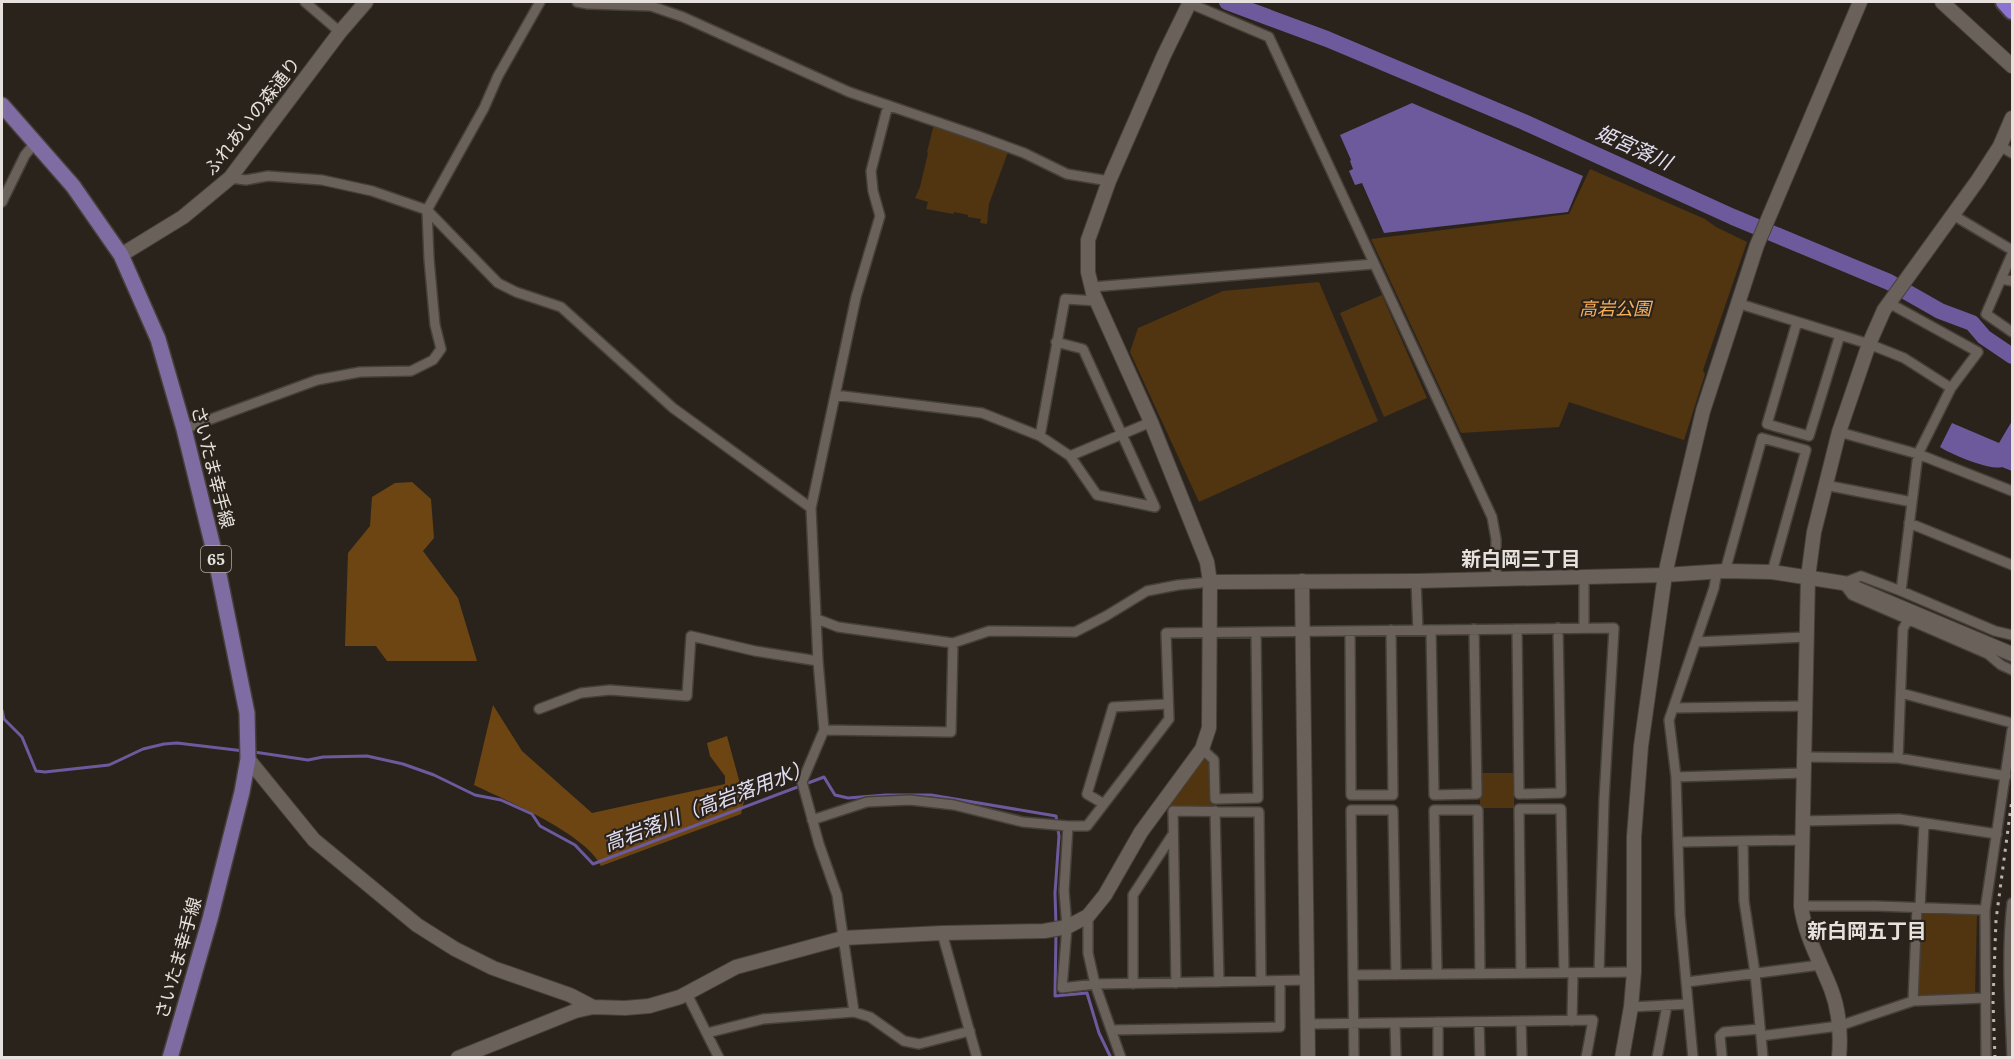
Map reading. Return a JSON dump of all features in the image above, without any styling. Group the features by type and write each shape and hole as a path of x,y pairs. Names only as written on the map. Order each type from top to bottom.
{"highway":[{"path":"2004,2 2013,11"}],"main road":[{"name":"さいたま幸手線","path":"2,105 73,186 121,255 158,339 184,429 215,555 247,713 248,759 242,792 210,918 170,1058"}],"street":[{"path":"305,2 340,32"},
{"name":"ふれあいの森通り","path":"121,255 183,217 230,178 340,32 366,2"},
{"path":"184,429 317,380 360,372 411,371 433,360 441,349 435,325 427,210 540,2"},
{"path":"577,2 651,6 672,13 849,92 1015,150 1067,174 1109,182"},
{"path":"458,1058 575,1011 594,1007 626,1008 649,1005 687,994 736,967 843,938 1044,931 1067,927 1088,916 1105,895 1141,832 1202,749 1209,728 1210,582 1207,562 1151,422 1097,301 1088,272 1088,240 1109,182 1189,2 1269,37 1492,517 1496,539 1496,580"},
{"path":"1622,1058 1631,1007 1634,972 1634,837 1641,746 1665,575 1703,411 1758,241 1860,2"},
{"path":"1942,2 2013,66"},
{"path":"854,1012 837,895 802,782 824,730 818,661 811,508 856,297 880,216 873,191 871,171 888,105"},
{"path":"1839,1058 1839,1026 1832,991 1804,927 1801,906 1808,577 1814,532 1839,432 1869,344 1889,303 2000,146 2013,118"},
{"path":"2,202 25,155 35,143"},
{"path":"2000,146 2013,153"},
{"path":"230,178 246,180 267,176 322,180 372,191 427,210 498,283 516,292 561,307 673,408 811,508"},
{"path":"1953,215 2013,252 1986,314 2013,332"},
{"path":"1092,287 1374,264"},
{"path":"2001,279 2013,282"},
{"path":"1040,436 1065,299 1097,301"},
{"path":"1737,303 1869,344 1904,358 1951,388"},
{"path":"1889,303 1978,352 1951,388 1918,454 1900,591"},
{"path":"1797,322 1767,424 1809,436 1840,335"},
{"path":"835,395 982,413 1040,436 1070,456 1097,495 1155,507 1083,349 1056,342"},
{"path":"1070,456 1151,422"},
{"path":"1839,432 1918,454 2013,491"},
{"path":"1693,1058 1680,915 1676,777 1669,720 1721,571 1762,438 1806,450 1772,572"},
{"path":"1825,485 1912,502"},
{"path":"1909,523 2013,565"},
{"path":"817,620 838,627 953,643 989,631 1075,632 1148,591 1210,582 1496,580 1721,571 1772,572 1843,583 2013,654"},
{"path":"1843,583 1861,576 1995,631 2013,635"},
{"path":"1584,577 1584,628"},
{"path":"1302,581 1308,1058"},
{"path":"1416,581 1418,630"},
{"path":"1843,583 1852,595 1988,654 2001,665 2013,670"},
{"path":"1898,758 1903,628 1908,619"},
{"path":"1517,629 1519,794 1561,793 1558,628"},
{"path":"812,820 867,802 910,800 954,805 1023,822 1087,826 1169,719 1167,633 1614,628 1604,800 1599,972"},
{"path":"1431,630 1434,795 1477,794 1474,629"},
{"path":"1350,631 1351,795 1393,795 1390,630"},
{"path":"1202,749 1214,760 1215,799 1258,798 1256,632"},
{"path":"539,709 581,693 610,690 687,696 691,636 755,651 818,661"},
{"path":"1696,642 1806,637"},
{"path":"824,730 951,732 953,643"},
{"path":"1901,693 2013,723"},
{"path":"1104,804 1087,794 1113,707 1168,704"},
{"path":"1673,708 1804,706"},
{"path":"1986,1058 1985,910 2013,730"},
{"path":"1804,757 1898,758 2006,776"},
{"path":"248,759 314,840 417,925 455,949 493,968 570,995 594,1007"},
{"path":"1676,777 1804,773"},
{"path":"1521,973 1519,809 1561,809 1572,1020"},
{"path":"1354,1058 1352,810 1393,810 1396,975"},
{"path":"1437,974 1434,810 1478,810 1480,974"},
{"path":"1176,983 1173,811 1259,812 1261,981"},
{"path":"1215,811 1218,982"},
{"path":"1802,820 1899,819 1997,834"},
{"path":"1913,1001 1924,823"},
{"path":"1068,826 1064,891 1067,927 1062,988 1095,984 1306,980"},
{"path":"1133,984 1132,895 1173,834"},
{"path":"1679,842 1802,840"},
{"path":"1743,841 1744,901 1755,973 1763,1058"},
{"path":"2012,1058 2011,922 2013,903"},
{"path":"1801,906 1985,910"},
{"path":"1088,916 1088,953 1095,984 1121,1058"},
{"path":"942,933 977,1058"},
{"path":"1687,982 1820,965"},
{"path":"1353,975 1634,972"},
{"path":"1112,1030 1280,1027 1280,981"},
{"path":"687,994 719,1058"},
{"path":"1722,1058 1720,1036 1724,1032 1761,1032 1839,1026 1913,1001 1984,998"},
{"path":"1631,1007 1688,1004"},
{"path":"1657,1058 1667,1005"},
{"path":"707,1033 763,1019 854,1012 870,1017 904,1041 919,1044 970,1031"},
{"path":"1308,1024 1593,1020 1586,1058"},
{"path":"1521,1021 1522,1058"},
{"path":"1438,1022 1438,1058"},
{"path":"1479,1022 1480,1058"},
{"path":"1395,1023 1396,1058"}],"green space":[{"path":"934,124 1008,152 989,204 987,224 980,223 981,219 968,217 968,215 926,209 928,202 915,198 920,187"},
{"name":"高岩公園","path":"1590,169 1705,219 1747,242 1703,370 1705,374 1684,440 1569,402 1559,427 1461,433 1371,239 1569,214"},
{"path":"1319,282 1378,421 1199,502 1130,352 1138,328 1223,291"},
{"path":"1382,295 1427,398 1384,417 1340,313"},
{"path":"1203,758 1211,765 1213,807 1164,809"},
{"path":"1480,773 1514,773 1514,808 1480,808"},
{"path":"1920,912 1977,915 1975,995 1917,996"}],"shaded area":[{"path":"1412,103 1583,176 1568,212 1384,233 1362,183 1355,185 1349,171 1353,169 1351,160 1340,135"},
{"path":"2012,421 2012,471 1971,461 1940,447 1952,423 1999,443"},
{"path":"412,482 431,499 434,538 423,551 458,598 477,661 387,661 376,646 345,646 348,553 370,526 372,497 395,483"},
{"path":"493,705 522,751 592,813 725,784 725,776 710,756 707,743 727,736 739,780 738,786 744,801 741,814 601,866 579,842 562,830 474,785"}],"waterway":[{"name":"姫宮落川","path":"1227,2 1327,39 1524,122 1733,217 1889,282 1940,311 1972,323 1984,337 2012,356"},
{"name":"姫宮落川","path":"1981,341 1984,337"},
{"name":"高岩落川（高岩落用水）","path":"2,710 4,719 22,737 36,771 109,765 143,749 164,744 177,743 244,751"},
{"name":"高岩落川（高岩落用水）","path":"254,752 308,760 323,757 367,756 403,764 434,775 475,795 501,800 532,814 540,826 575,845 593,864 824,777 835,795 848,798 931,795 1056,816 1059,836 1055,893 1056,926"},
{"name":"高岩落川（高岩落用水）","path":"1056,932 1055,996 1087,993 1099,1033 1111,1058"}],"railway":[{"path":"1995,1058 1993,1001 1996,920 2012,799"}],"district":[{"name":"新白岡三丁目","path":"1521,558"},
{"name":"新白岡五丁目","path":"1867,930"}]}
